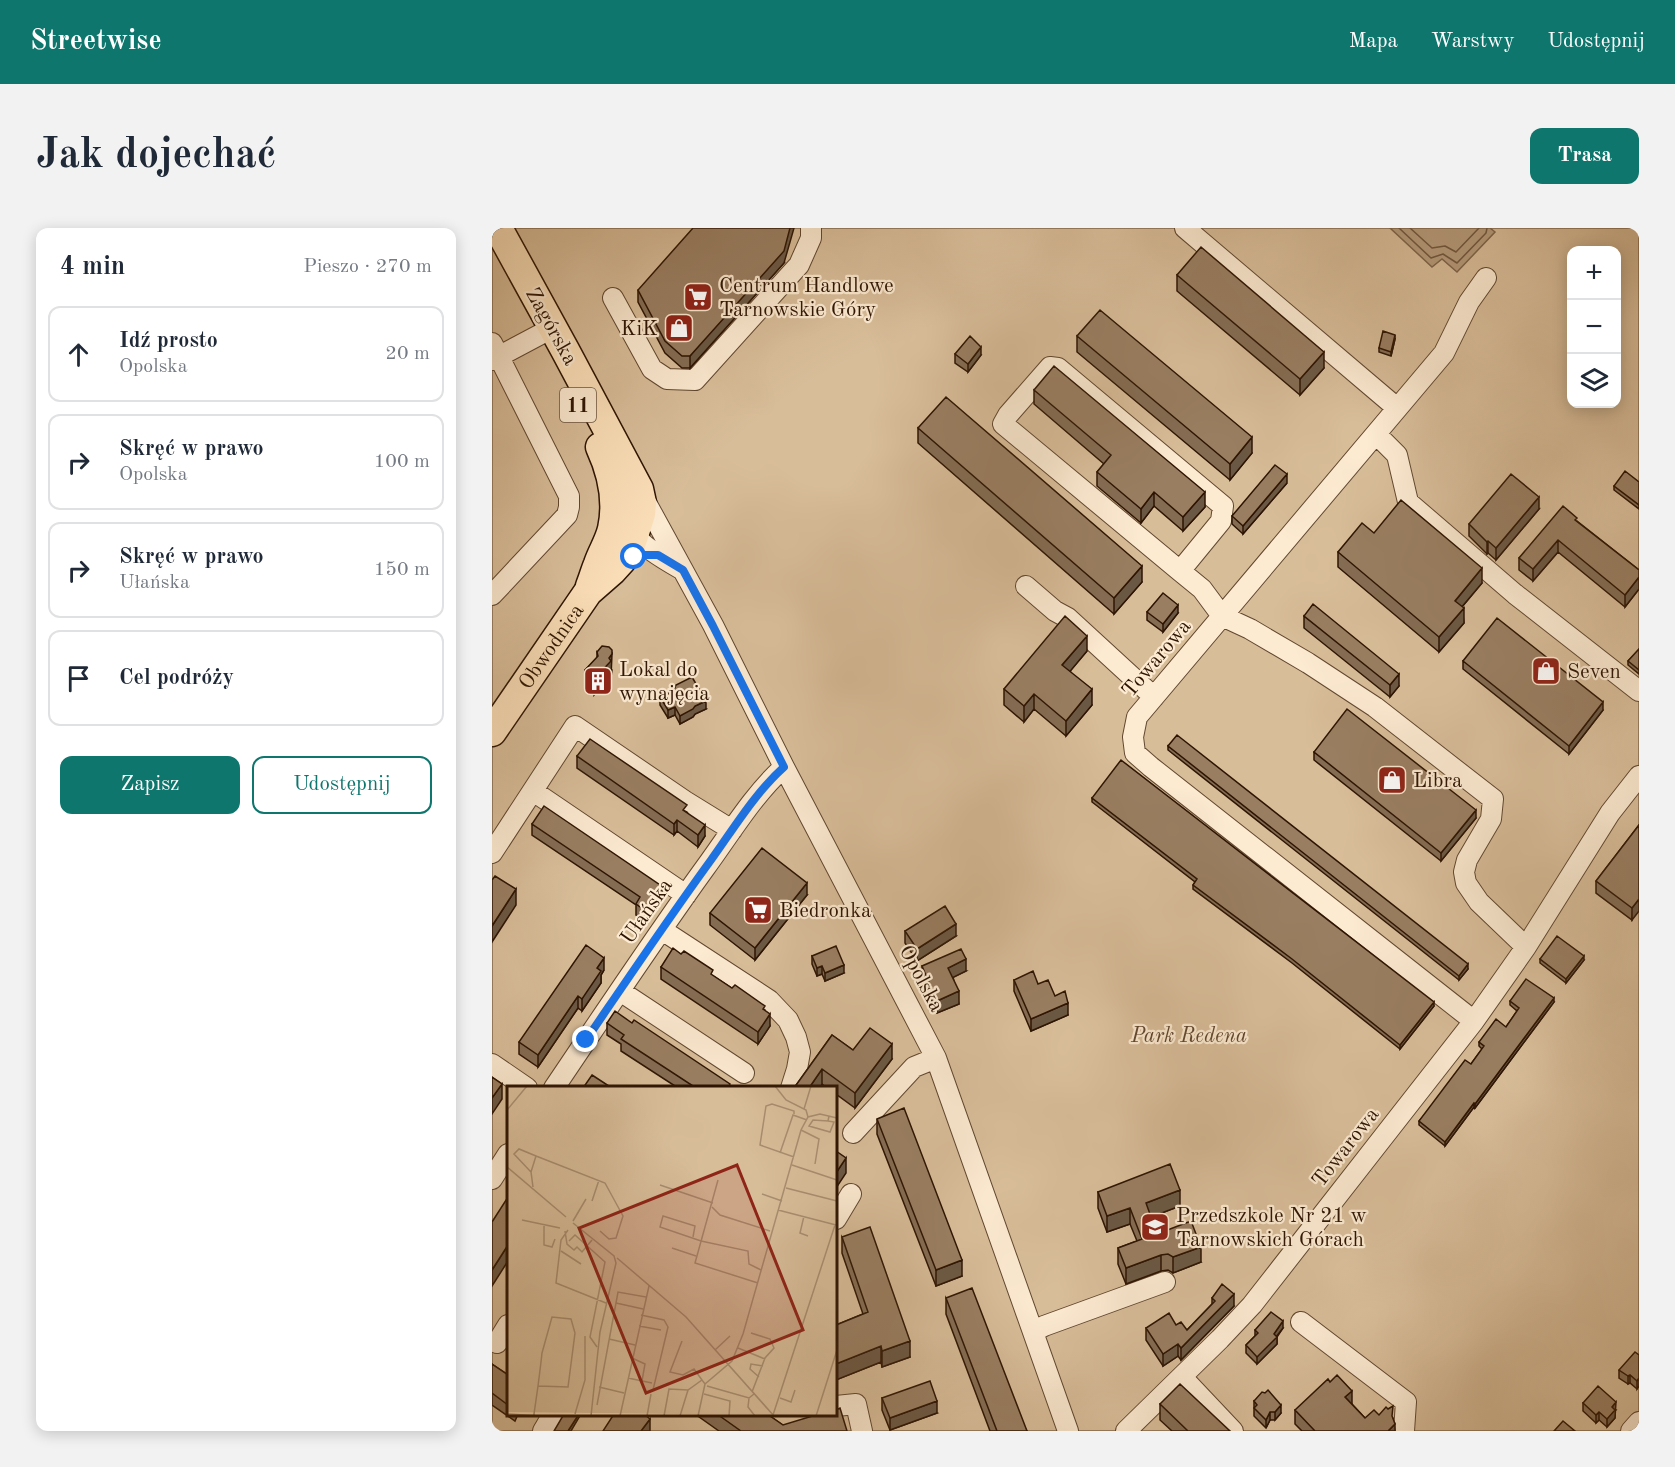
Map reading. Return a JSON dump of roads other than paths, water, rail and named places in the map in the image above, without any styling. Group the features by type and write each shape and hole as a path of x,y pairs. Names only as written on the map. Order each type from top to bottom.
{"highway":[{"name":"Zagórska","path":"498,228 566,350 626,489"},
{"name":"Zagórska","path":"492,251 541,334 602,451 626,489"},
{"name":"Obwodnica","path":"494,727 588,592 598,564 626,537 642,504 626,489"}],"street":[{"path":"613,298 652,369 667,379 695,380 799,265 811,238 811,228"},
{"path":"1185,228 1397,408"},
{"name":"Towarowa","path":"1474,1021 1135,753 1133,737 1137,717 1444,353 1469,302 1486,278"},
{"path":"492,595 567,515 569,507 569,496 494,353 541,334"},
{"path":"1180,571 1221,521 1222,506 1058,368 1050,367 1008,415 1003,424 1180,571 1202,589 1222,616 1308,663 1375,707 1493,799 1491,819 1467,860 1464,872 1466,883 1479,902 1526,947"},
{"path":"1376,434 1397,455 1408,502 1515,594 1639,691"},
{"path":"626,489 662,548 640,555 626,537"},
{"name":"Opolska","path":"626,537 662,548 683,570 936,1058 1068,1431"},
{"path":"1026,585 1055,611 1068,618 1154,697"},
{"path":"492,853 575,726 689,795 732,830"},
{"name":"Ułańska","path":"555,1086 732,830 769,782 784,767"},
{"name":"Towarowa","path":"1126,1431 1252,1305 1474,1021 1526,947 1610,813 1639,776"},
{"path":"533,791 686,895"},
{"path":"662,930 769,1000 788,1020 796,1036 800,1052 792,1086"},
{"path":"620,991 744,1073"},
{"path":"853,1133 914,1067 936,1058"},
{"path":"492,1064 524,1086"},
{"path":"499,1177 507,1157"},
{"path":"837,1217 851,1194"},
{"path":"1033,1332 1165,1282"},
{"path":"1301,1322 1406,1402 1404,1431"},
{"path":"499,1344 507,1328"},
{"path":"1182,1377 1233,1431"},
{"path":"837,1406 856,1404 862,1431"},
{"path":"543,1431 552,1416"},
{"path":"1631,1431 1639,1422"}],"water":[{"path":"1390,228 1490,228 1495,232 1457,272 1442,259 1432,267"}],"place":[{"name":"Centrum Handlowe Tarnowskie Góry","path":"698,297"},
{"name":"KiK","path":"679,328"},
{"name":"Seven","path":"1546,671"},
{"name":"Lokal do wynajęcia","path":"598,681"},
{"name":"Libra","path":"1392,780"},
{"name":"Biedronka","path":"758,910"},
{"name":"Przedszkole Nr 21 w Tarnowskich Górach","path":"1155,1227"}],"park label":[{"name":"Park Redena","path":"1189,1035"}]}
